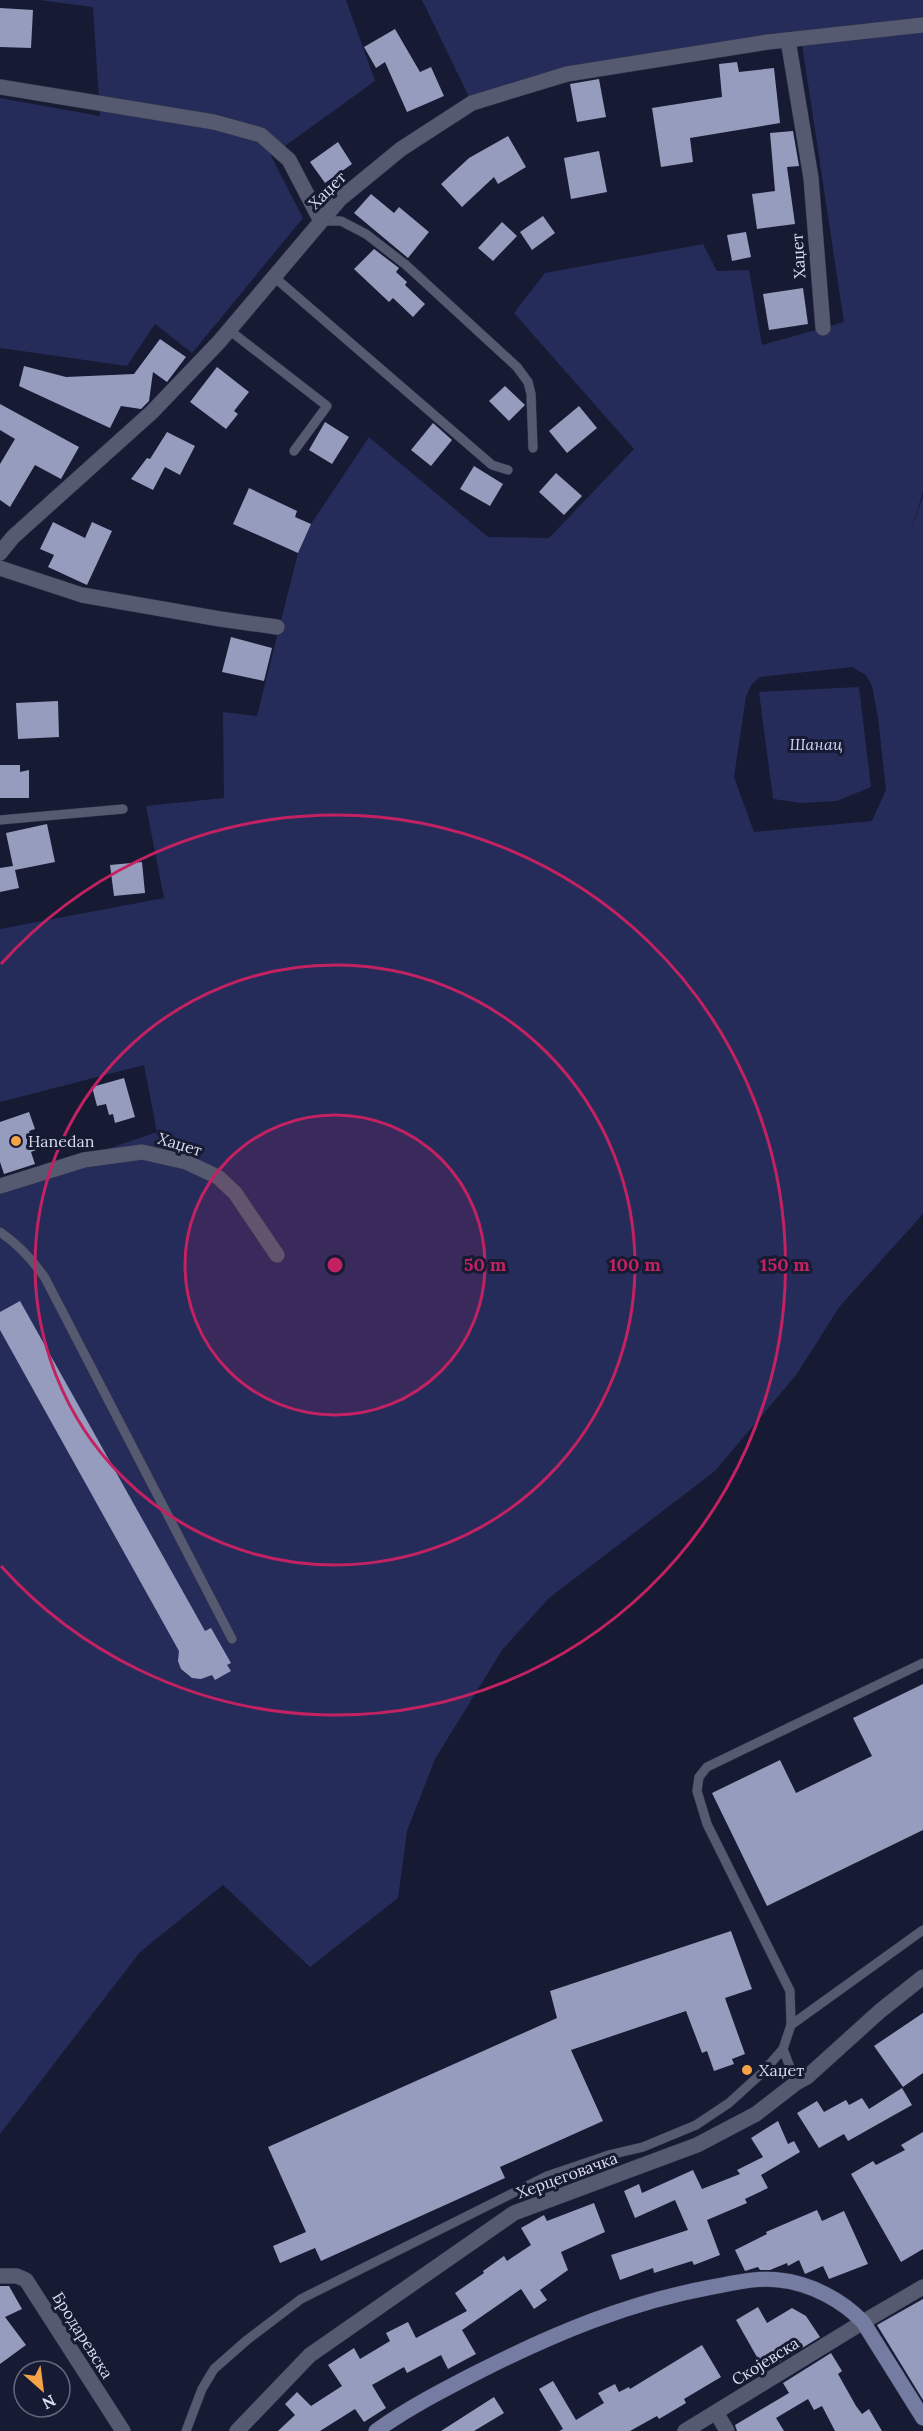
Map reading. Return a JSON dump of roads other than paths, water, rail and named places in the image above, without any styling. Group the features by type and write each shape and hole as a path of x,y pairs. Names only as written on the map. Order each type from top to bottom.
{"street":[{"name":"Хаџет","path":"0,553 13,537 152,412 229,330 340,199 401,149 472,103 567,74 789,40 923,25"},
{"name":"Хаџет","path":"789,40 811,178 823,328"},
{"path":"0,87 214,122 261,135 290,160 321,221"},
{"path":"0,568 82,594 277,627"},
{"name":"Хаџет","path":"0,1186 84,1160 142,1152 186,1162 218,1177 235,1193 277,1255"},
{"name":"Херцеговачка","path":"237,2431 310,2355 514,2213 697,2145 756,2114 807,2077 880,2010 923,1977"},
{"name":"Бродаревска","path":"0,2276 17,2276 26,2280 123,2431"},
{"path":"376,2431 420,2403 514,2354 598,2317 649,2301 760,2279 781,2280 803,2285 837,2300 863,2322 923,2418"},
{"name":"Скојевска","path":"685,2431 923,2288"},
{"path":"716,2412 727,2431"}],"lane":[{"path":"321,221 341,221 366,234 405,265 517,367 528,382 531,394 533,447"},
{"path":"273,276 492,465 508,470"},
{"path":"229,330 327,406 294,451"},
{"path":"0,820 123,809"},
{"path":"0,1232 15,1242 33,1260 45,1278 232,1639"},
{"path":"186,2431 202,2389 214,2369 247,2340 301,2299 547,2176 609,2155 643,2147 696,2125 729,2103 763,2072 783,2049 791,2025 790,1991 707,1824 697,1791 699,1777 707,1767 923,1663"},
{"path":"791,2025 923,1930"},
{"path":"783,2049 796,2083"}],"place":[{"name":"Hanedan","path":"16,1141"},
{"name":"Хаџет","path":"747,2070"}],"park label":[{"name":"Шанац","path":"816,744"}]}
